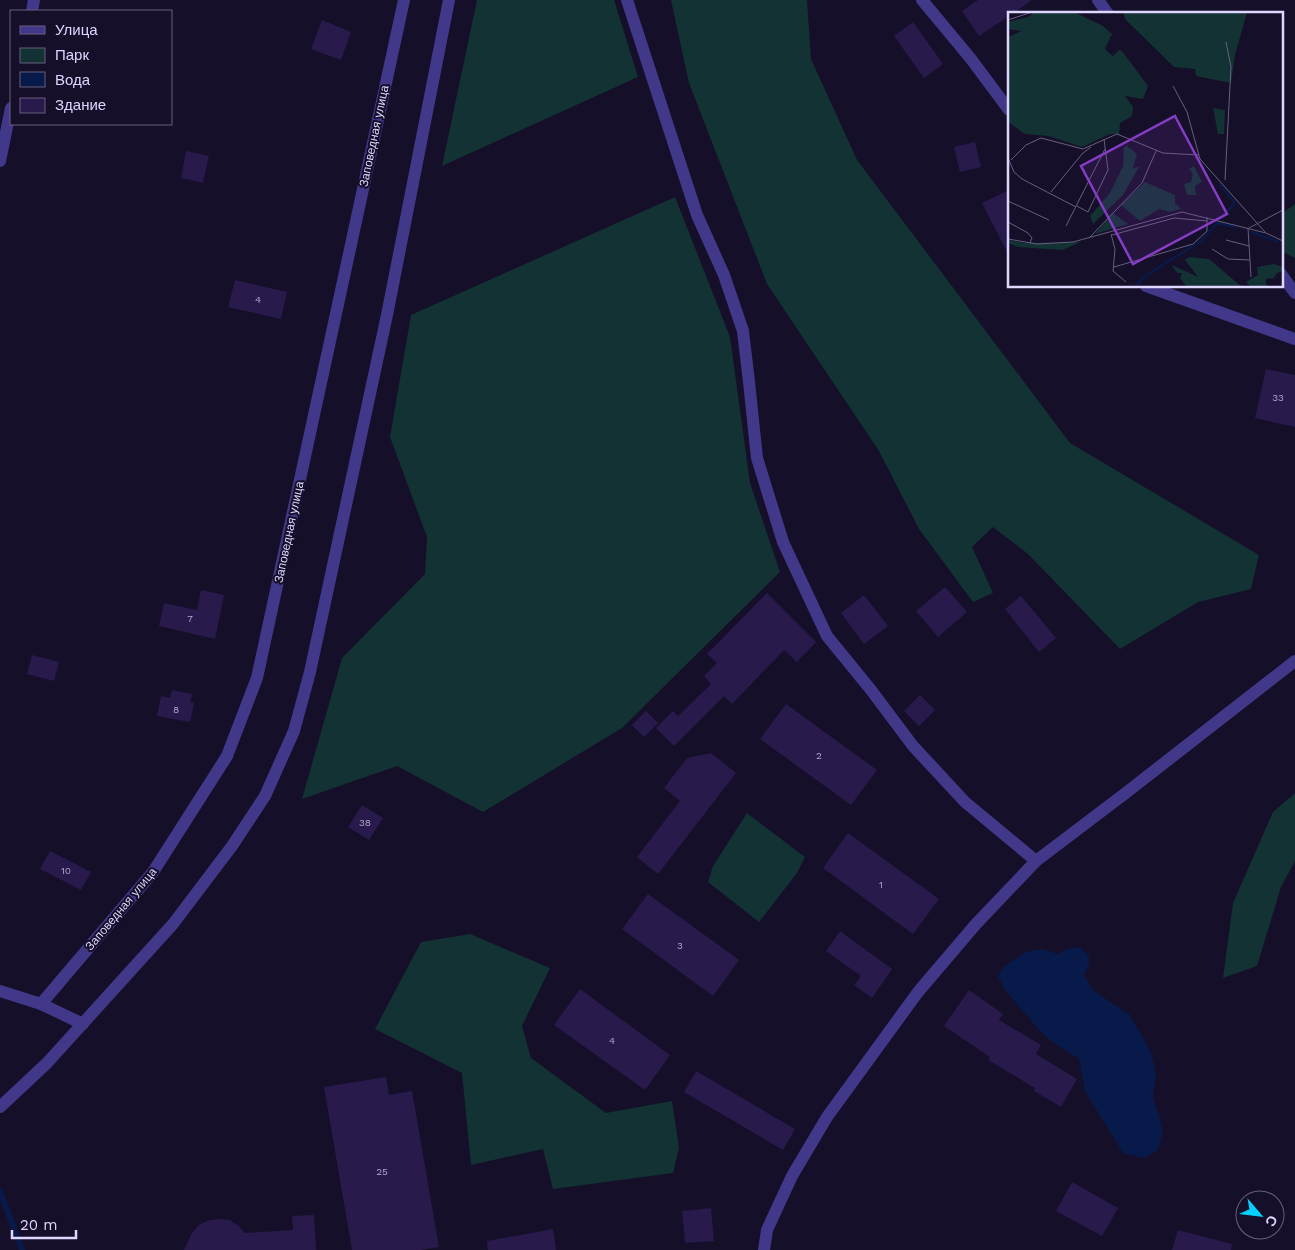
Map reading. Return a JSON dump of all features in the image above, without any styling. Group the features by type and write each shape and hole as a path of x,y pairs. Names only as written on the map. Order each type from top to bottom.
{"street":[{"name":"Заповедная улица","path":"41,1004 153,872 227,756 257,678 404,0"},
{"path":"0,1107 47,1062 174,924 232,846 265,796 294,731 310,672 387,315 449,0"},
{"path":"627,0 697,214 724,275 743,331 757,458 784,542 827,636 913,746 966,802 1036,861"},
{"path":"922,0 971,59 1008,109"},
{"path":"1098,0 1107,12"},
{"path":"0,161 10,113"},
{"path":"1282,275 1295,293"},
{"path":"1152,288 1295,339"},
{"path":"764,1250 767,1230 792,1176 835,1106 918,992 976,924 1036,861 1295,661"},
{"path":"0,991 41,1004 83,1024"}],"green space":[{"path":"477,0 614,0 638,77 442,166"},
{"path":"671,0 807,0 811,59 857,160 1070,443 1259,555 1251,589 1198,602 1120,649 1028,554 993,527 972,547 993,593 973,602 919,529 879,451 767,284 689,83"},
{"path":"675,197 730,337 750,483 780,572 622,728 483,812 397,766 302,799 342,658 425,574 427,537 390,437 411,315"},
{"path":"1295,204 1295,258 1282,252 1282,213"},
{"path":"1295,793 1295,861 1281,887 1257,966 1223,978 1233,903 1273,812"},
{"path":"747,813 805,857 797,873 759,922 708,882 713,866"},
{"path":"470,934 550,968 522,1026 531,1058 606,1113 672,1101 679,1148 673,1173 553,1189 543,1149 471,1165 462,1073 375,1029 421,942"}],"water":[{"path":"1080,947 1089,956 1089,964 1084,975 1093,990 1130,1015 1150,1050 1156,1073 1153,1098 1163,1133 1157,1151 1144,1158 1123,1153 1085,1091 1079,1059 1052,1042 1038,1029 1006,991 998,977 1003,967 1026,952 1042,949 1057,954 1068,949"}],"building":[{"path":"978,0 1032,0 1015,12 1008,12 1008,17 979,36 962,11"},
{"path":"322,20 351,32 341,60 311,49"},
{"path":"913,22 943,64 924,78 894,36"},
{"path":"975,142 981,167 960,172 954,147"},
{"path":"186,151 209,156 203,183 181,178"},
{"path":"1008,190 1008,254 982,203"},
{"path":"235,280 287,292 281,319 228,307"},
{"path":"1266,369 1295,375 1295,427 1255,418"},
{"path":"945,587 967,612 938,637 916,611"},
{"path":"201,590 224,595 215,639 159,626 164,603 197,610"},
{"path":"767,593 816,642 797,662 784,650 732,704 724,696 674,746 656,728 673,711 678,716 711,684 704,676 717,663 707,654"},
{"path":"864,595 888,626 864,644 841,613"},
{"path":"1021,596 1056,638 1039,652 1005,609"},
{"path":"32,655 59,662 54,681 27,674"},
{"path":"172,690 192,694 190,702 194,703 190,722 157,716 161,696 170,698"},
{"path":"920,695 935,710 919,726 904,711"},
{"path":"786,704 877,770 851,805 760,739"},
{"path":"646,711 658,723 644,737 632,725"},
{"path":"711,753 736,773 658,874 637,857 680,801 664,788 687,758"},
{"path":"362,805 383,818 369,840 348,827"},
{"path":"848,833 939,899 913,934 823,868"},
{"path":"50,851 91,872 81,890 40,869"},
{"path":"648,894 739,960 713,996 622,929"},
{"path":"840,931 892,969 872,998 854,985 861,976 826,951"},
{"path":"580,989 670,1055 645,1090 554,1025"},
{"path":"969,990 1003,1014 999,1020 1041,1045 1036,1054 1077,1079 1061,1107 1034,1091 1035,1088 988,1060 990,1057 944,1026"},
{"path":"696,1072 795,1129 783,1150 684,1092"},
{"path":"386,1077 389,1095 412,1091 439,1247 420,1250 352,1250 324,1087"},
{"path":"1072,1182 1118,1208 1102,1236 1056,1211"},
{"path":"711,1208 714,1241 685,1243 682,1211"},
{"path":"314,1215 316,1250 184,1250 192,1233 199,1225 209,1220 229,1220 239,1226 245,1233 293,1230 292,1216"},
{"path":"553,1229 556,1250 488,1250 487,1241"},
{"path":"1178,1230 1232,1244 1231,1250 1172,1250"}],"waterway":[{"path":"0,1191 22,1250"}]}
